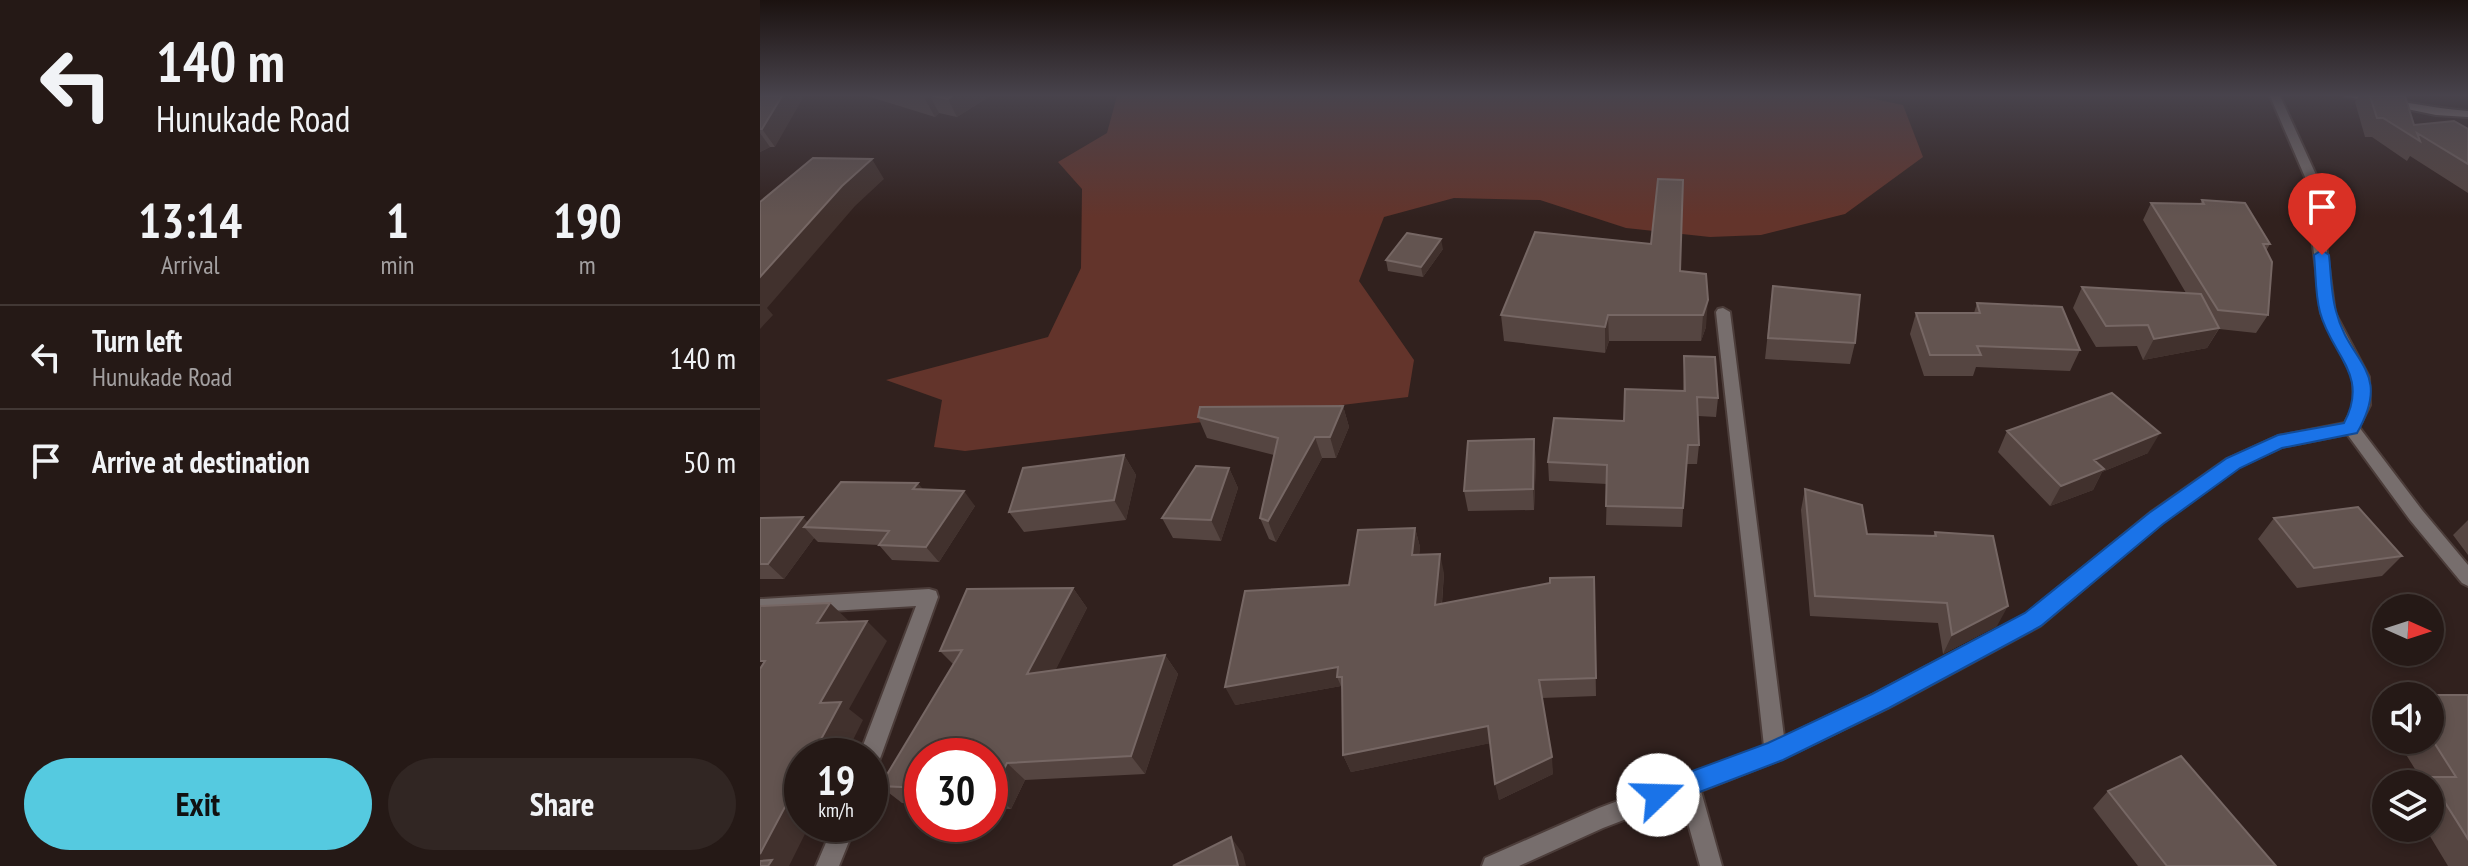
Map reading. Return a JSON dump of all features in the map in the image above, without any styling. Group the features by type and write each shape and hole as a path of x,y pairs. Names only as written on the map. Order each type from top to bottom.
{"street":[{"path":"2293,136 2311,177 2328,313 2361,377 2362,405 2351,428"},
{"path":"1723,312 1775,752"},
{"path":"2351,428 2468,578"},
{"path":"1493,866 1688,784 1775,752 1881,701 2033,620 2156,518 2233,463 2278,442 2351,428"},
{"path":"760,607 929,597 877,738"},
{"path":"1688,784 1711,866"},
{"path":"827,866 837,842"}],"shaded area":[{"path":"1101,136 1915,136 1923,157 1845,214 1761,235 1710,237 1626,228 1540,200 1454,198 1384,217 1359,281 1414,360 1408,397 965,451 934,447 942,400 886,380 1048,337 1081,268 1082,189 1058,162"}],"building":[{"path":"2423,136 2468,136 2468,164"},
{"path":"813,158 872,159 842,186 760,277 760,202"},
{"path":"1658,179 1683,180 1680,271 1706,274 1708,300 1703,315 1608,315 1605,327 1501,315 1535,232 1651,244"},
{"path":"2202,200 2245,203 2270,244 2263,244 2272,262 2268,315 2218,310 2151,203 2204,204"},
{"path":"1407,233 1441,239 1421,267 1386,260"},
{"path":"1773,286 1860,295 1855,343 1768,338"},
{"path":"2082,287 2201,294 2219,328 2154,339 2148,325 2106,326"},
{"path":"1977,303 2062,307 2080,350 1977,346 1981,355 1930,355 1916,313 1980,313"},
{"path":"1684,356 1715,357 1718,398 1697,397 1699,445 1688,445 1683,508 1606,506 1607,465 1548,462 1554,418 1624,421 1625,389 1685,391"},
{"path":"2112,393 2160,433 2094,460 2104,469 2061,486 2007,431"},
{"path":"1343,406 1330,437 1315,437 1268,521 1260,518 1278,438 1198,417 1200,407"},
{"path":"1534,439 1533,489 1464,491 1468,441"},
{"path":"1124,455 1114,500 1009,512 1023,468"},
{"path":"1196,466 1229,468 1211,520 1162,518"},
{"path":"841,482 918,483 913,489 964,491 926,547 879,545 889,531 804,527"},
{"path":"1805,489 1862,505 1867,534 1936,536 1935,532 1993,536 2008,606 1952,635 1947,603 1815,596"},
{"path":"2358,507 2402,556 2314,568 2274,518"},
{"path":"803,517 768,564 760,564 760,518"},
{"path":"1415,528 1412,555 1440,554 1435,605 1550,583 1550,578 1594,577 1596,678 1539,680 1552,757 1495,784 1488,726 1343,755 1342,677 1337,677 1338,667 1225,687 1245,591 1349,585 1358,530"},
{"path":"1073,588 1027,674 1165,655 1131,756 1008,763 1008,738 909,738 962,650 940,651 967,589"},
{"path":"830,603 817,623 867,621 820,703 841,702 822,738 784,738 784,809 760,854 760,669 765,661 760,661 760,606"},
{"path":"2444,695 2468,695 2468,839 2444,801 2444,777 2456,777 2441,754 2444,754"},
{"path":"904,746 904,787 888,786 888,773"},
{"path":"2181,756 2276,866 2167,866 2108,791"},
{"path":"1231,837 1238,866 1173,866"},
{"path":"772,860 768,866 760,866 760,861"}],"route":[{"path":"1658,795 1775,752 1881,701 2033,620 2156,518 2233,463 2278,442 2351,428 2362,405 2361,377 2328,313 2322,255"}]}
